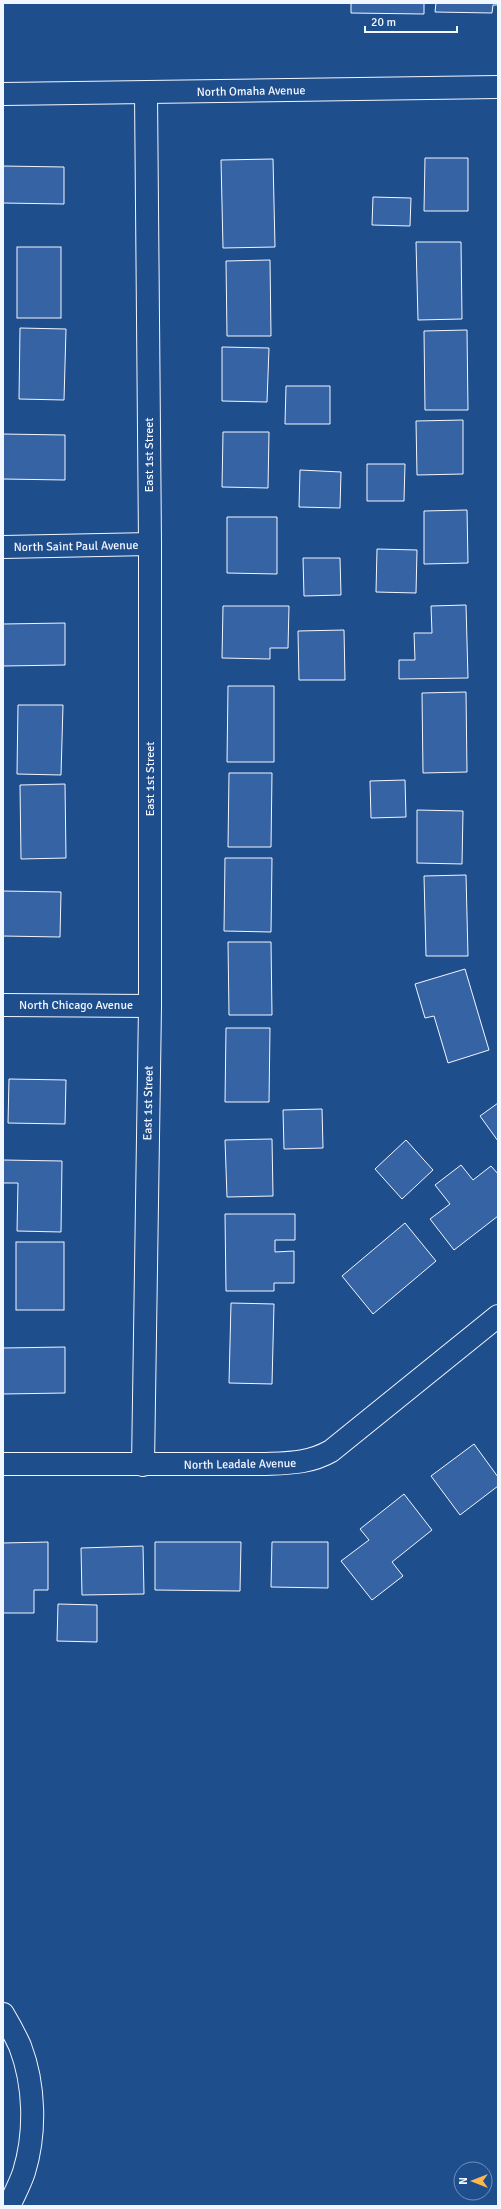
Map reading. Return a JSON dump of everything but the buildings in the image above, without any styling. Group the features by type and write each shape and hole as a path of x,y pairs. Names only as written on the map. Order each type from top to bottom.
{"street":[{"name":"North Omaha Avenue","path":"3,94 498,87"},
{"name":"East 1st Street","path":"143,1465 150,1006 150,544 146,93"},
{"name":"North Saint Paul Avenue","path":"3,547 150,544"},
{"name":"North Chicago Avenue","path":"3,1005 150,1006"},
{"name":"North Leadale Avenue","path":"3,1464 143,1465 298,1463 317,1458 331,1451 498,1316"},
{"path":"3,2014 20,2047 28,2076 32,2108 30,2142 24,2172 9,2206"}]}
